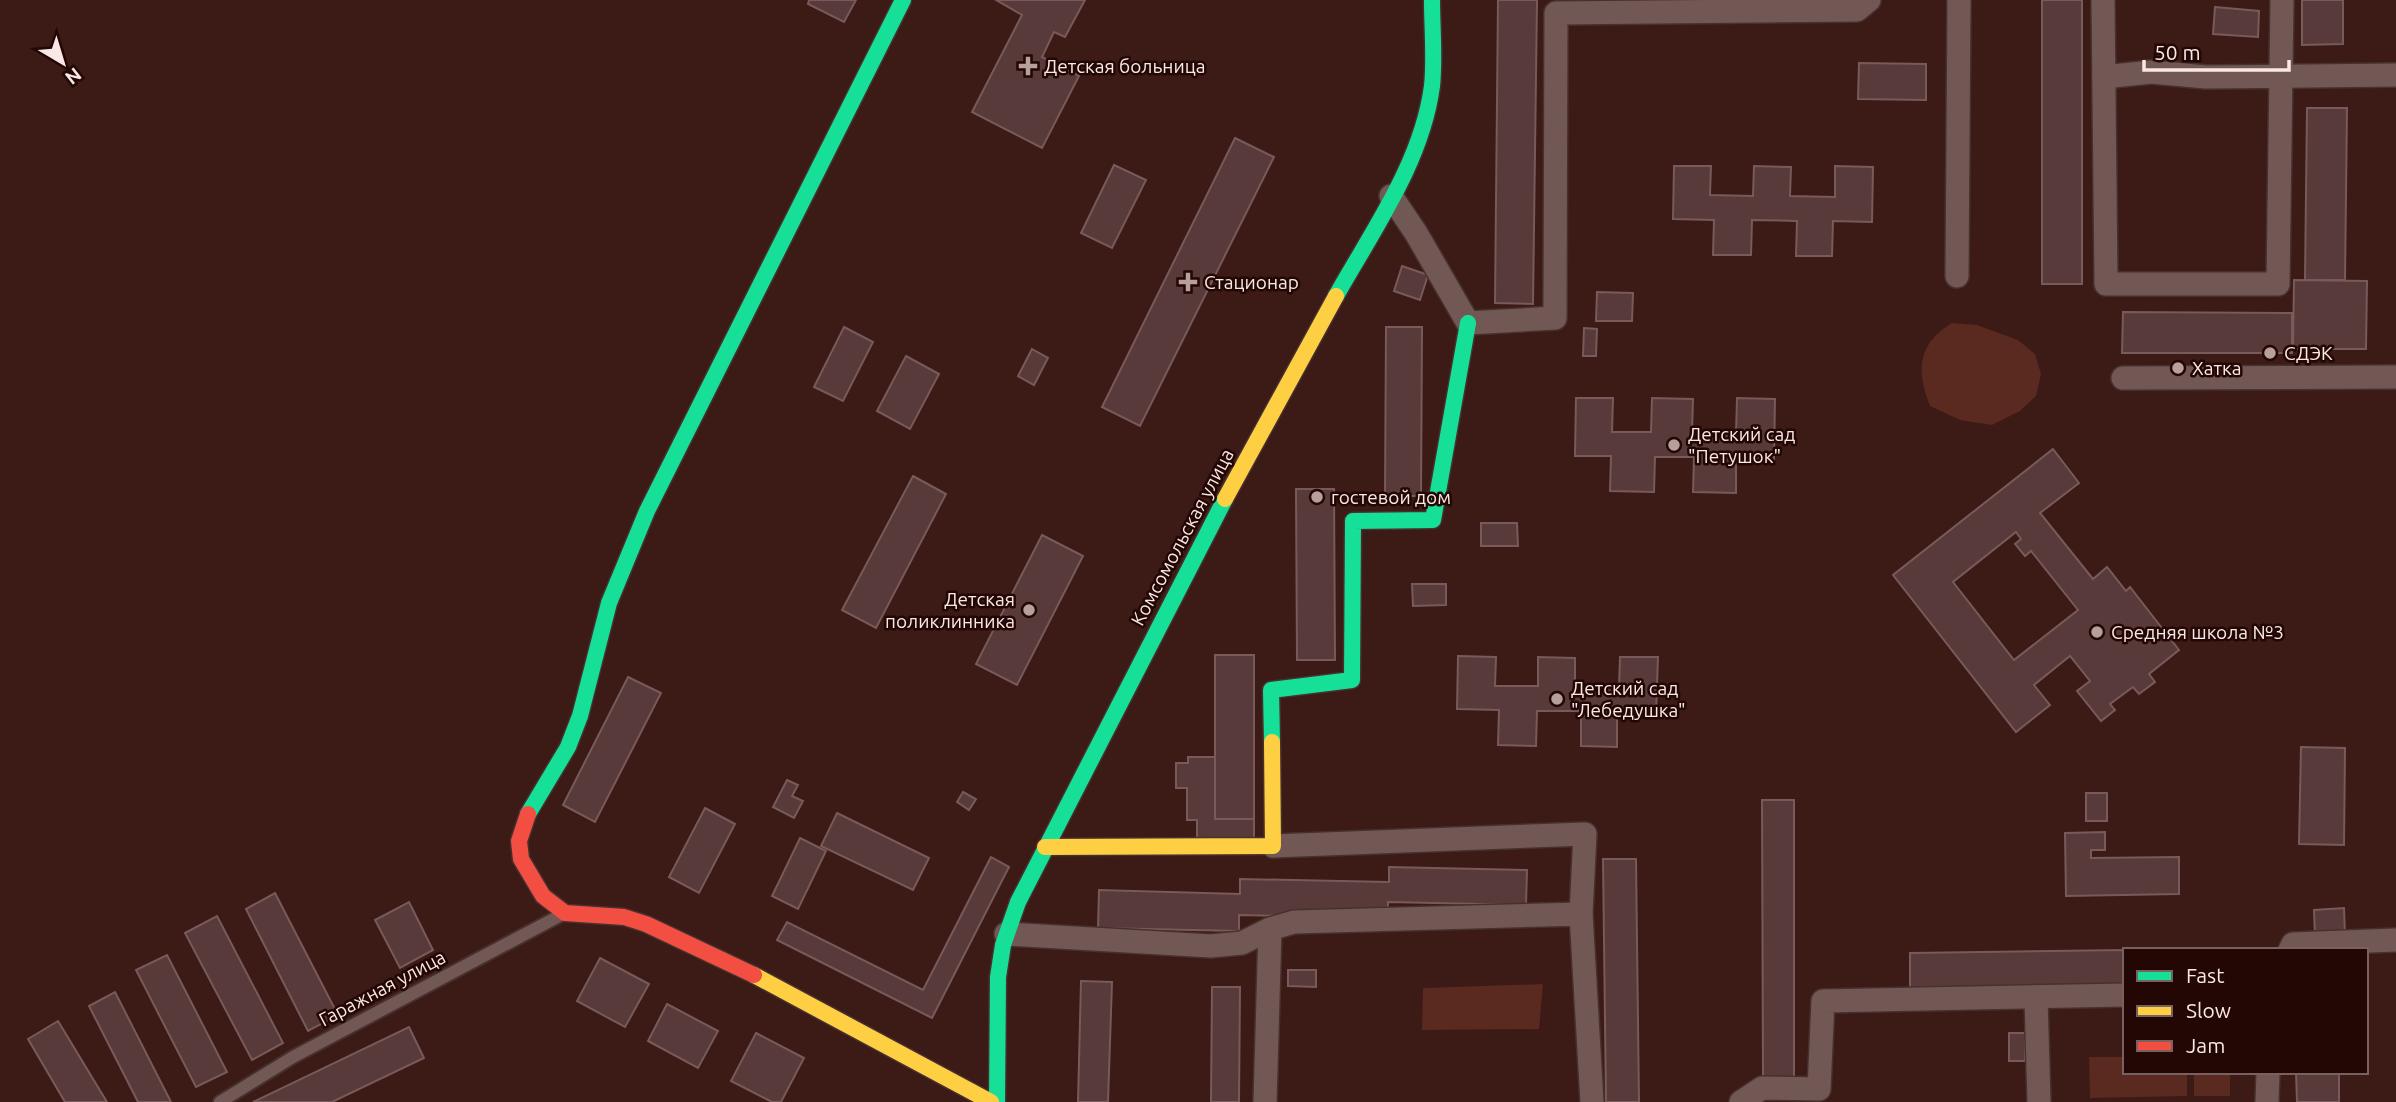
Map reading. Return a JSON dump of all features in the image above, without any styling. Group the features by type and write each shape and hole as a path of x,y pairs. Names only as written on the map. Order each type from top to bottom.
{"street":[{"path":"903,0 647,511 608,603 580,716 568,747 525,818 519,841 521,859 543,896 565,913 624,917 646,924 761,979 991,1102"},
{"name":"Комсомольская улица","path":"997,1102 997,995 1000,959 1018,902 1240,470 1406,170 1423,127 1432,85 1432,0"},
{"path":"1468,323 1555,318 1556,13 1857,10 1869,0"},
{"path":"1957,276 1959,0"},
{"path":"2103,0 2106,284 2278,284 2282,0"},
{"path":"2104,77 2151,72 2206,77 2283,74 2396,75"},
{"path":"1273,846 1271,690 1352,680 1353,522 1433,520 1468,323 1391,196"},
{"path":"2123,377 2396,377"},
{"path":"1045,847 1273,846 1585,834 1581,914 1592,1102"},
{"path":"1006,934 1212,946 1242,943 1270,929 1294,922 1581,914"},
{"path":"1265,1102 1270,929"},
{"path":"2291,948 2293,944 2396,940"},
{"path":"1741,1102 1762,1088 1819,1089 1824,1001 2123,995"},
{"path":"2036,997 2039,1102"},
{"path":"2267,1102 2268,1074"}],"lane":[{"name":"Гаражная улица","path":"220,1102 293,1057 565,913"}],"shaded area":[{"path":"1952,323 1977,325 2018,340 2035,354 2041,374 2036,396 2020,411 1992,425 1960,420 1930,406 1923,381 1923,359 1932,340"},
{"path":"1543,984 1539,1029 1422,1030 1423,988"},
{"path":"2089,1057 2123,1057 2123,1074 2187,1074 2187,1096 2090,1098"},
{"path":"2194,1074 2230,1074 2230,1096 2194,1096"}],"building":[{"path":"809,0 856,0 844,22 808,4"},
{"name":"Детская больница","path":"996,0 1085,0 1065,37 1054,32 1042,57 1079,76 1042,148 972,112 1022,15"},
{"path":"1498,0 1537,0 1533,304 1495,303"},
{"path":"2042,0 2082,0 2082,284 2042,284"},
{"path":"2302,0 2343,0 2343,44 2302,45"},
{"path":"2215,7 2259,11 2258,37 2213,34"},
{"path":"1859,63 1926,64 1926,100 1858,99"},
{"path":"2307,108 2347,108 2345,280 2305,280"},
{"name":"Стационар","path":"1235,138 1274,157 1140,426 1102,407"},
{"path":"1114,165 1146,180 1112,248 1081,233"},
{"path":"1674,166 1711,166 1710,195 1753,196 1754,166 1791,167 1790,196 1835,197 1835,166 1873,167 1872,222 1833,221 1832,256 1796,256 1797,221 1752,220 1751,255 1713,255 1714,220 1673,219"},
{"path":"1402,266 1428,275 1420,300 1394,291"},
{"path":"2294,280 2367,281 2366,349 2293,349"},
{"path":"1597,292 1633,293 1632,321 1596,321"},
{"path":"2123,312 2292,313 2292,353 2122,353"},
{"path":"844,327 873,342 843,401 814,387"},
{"path":"1386,327 1422,327 1421,496 1385,496"},
{"path":"1584,328 1597,329 1596,356 1583,356"},
{"path":"1032,349 1048,358 1034,385 1018,376"},
{"path":"906,356 939,374 910,429 877,411"},
{"name":"Детский сад \"Петушок\"","path":"1576,398 1613,398 1612,432 1651,432 1652,398 1693,399 1692,433 1736,434 1737,398 1775,399 1774,459 1736,458 1736,493 1693,492 1694,457 1655,457 1654,492 1610,491 1611,456 1575,456"},
{"path":"2053,449 2079,483 2040,513 2093,579 2107,567 2126,591 2130,587 2179,650 2149,674 2155,682 2139,694 2133,687 2110,704 2115,710 2101,721 2077,691 2090,681 2070,656 2034,685 2050,705 2016,732 1893,575","holes":["2016,532 2021,539 2015,544 2025,556 2031,551 2078,610 2014,660 1953,582"]},
{"path":"913,476 946,494 876,628 842,610"},
{"path":"1296,489 1334,489 1335,660 1297,660"},
{"path":"1481,523 1517,523 1518,546 1481,546"},
{"name":"Детская поликлинника","path":"1042,535 1083,556 1017,685 976,664"},
{"path":"1412,584 1446,584 1446,605 1413,606"},
{"path":"1215,655 1254,655 1254,819 1215,819"},
{"name":"Детский сад \"Лебедушка\"","path":"1458,656 1496,657 1495,686 1538,686 1538,657 1575,658 1575,687 1619,688 1620,657 1658,657 1656,713 1617,712 1617,747 1581,746 1581,711 1537,711 1536,746 1498,745 1499,710 1457,709"},
{"path":"628,677 661,693 595,822 563,805"},
{"path":"2301,747 2345,748 2344,845 2299,844"},
{"path":"1188,757 1215,757 1215,819 1254,819 1254,841 1197,841 1197,820 1187,820 1187,788 1176,788 1176,763 1188,763"},
{"path":"787,780 798,785 792,796 803,801 794,818 773,807"},
{"path":"963,792 976,799 969,810 957,802"},
{"path":"2086,793 2107,793 2107,821 2086,821"},
{"path":"1762,800 1794,800 1794,1081 1763,1081"},
{"path":"705,808 735,824 699,893 669,877"},
{"path":"837,813 929,858 913,890 821,846"},
{"path":"2105,832 2105,850 2091,850 2091,858 2179,857 2179,894 2066,896 2065,833"},
{"path":"800,838 826,851 798,909 772,896"},
{"path":"991,857 1009,867 932,1018 777,940 787,922 923,990"},
{"path":"1603,859 1636,859 1639,1102 1606,1102"},
{"path":"1389,867 1527,870 1526,905 1388,902 1388,918 1239,915 1239,931 1098,928 1099,890 1240,894 1240,879 1389,882"},
{"path":"275,893 338,1015 308,1031 246,909"},
{"path":"409,902 433,950 400,968 375,920"},
{"path":"2344,908 2345,935 2315,937 2314,910"},
{"path":"217,916 283,1043 252,1060 185,933"},
{"path":"2123,950 2123,988 1910,990 1910,953"},
{"path":"167,955 227,1072 196,1087 136,970"},
{"path":"600,958 649,984 625,1027 577,1001"},
{"path":"1288,970 1316,970 1316,987 1288,986"},
{"path":"1081,981 1112,982 1108,1102 1078,1102"},
{"path":"1212,987 1240,987 1239,1102 1211,1102"},
{"path":"115,992 171,1102 138,1102 89,1006"},
{"path":"667,1004 718,1031 698,1068 648,1041"},
{"path":"58,1021 107,1102 65,1102 28,1039"},
{"path":"409,1027 424,1058 332,1102 253,1102"},
{"path":"756,1033 804,1058 781,1102 772,1102 731,1081"},
{"path":"2009,1033 2025,1033 2025,1061 2009,1061"},
{"path":"2296,1074 2339,1074 2339,1102 2297,1102"}],"traffic: fast":[{"path":"528,814 568,747 580,716 609,603 647,511 903,0"},
{"path":"1336,296 1394,195 1418,142 1432,86 1432,0"},
{"path":"1272,742 1271,690 1352,680 1353,521 1433,520 1468,323"},
{"path":"997,1102 998,977 1003,945 1018,902 1225,499"}],"traffic: slow":[{"path":"1225,499 1336,296"},
{"path":"1045,847 1273,846 1272,742"},
{"path":"754,975 991,1102"}],"traffic: jam":[{"path":"528,814 519,841 521,859 543,896 565,913 624,917 646,924 754,975"}],"place":[{"name":"Детская больница","path":"1028,66"},
{"name":"Стационар","path":"1188,282"},
{"name":"СДЭК","path":"2270,353"},
{"name":"Хатка","path":"2178,368"},
{"name":"Детский сад \"Петушок\"","path":"1674,445"},
{"name":"гостевой дом","path":"1317,497"},
{"name":"Детская поликлинника","path":"1029,610"},
{"name":"Средняя школа №3","path":"2097,632"},
{"name":"Детский сад \"Лебедушка\"","path":"1557,699"}]}
